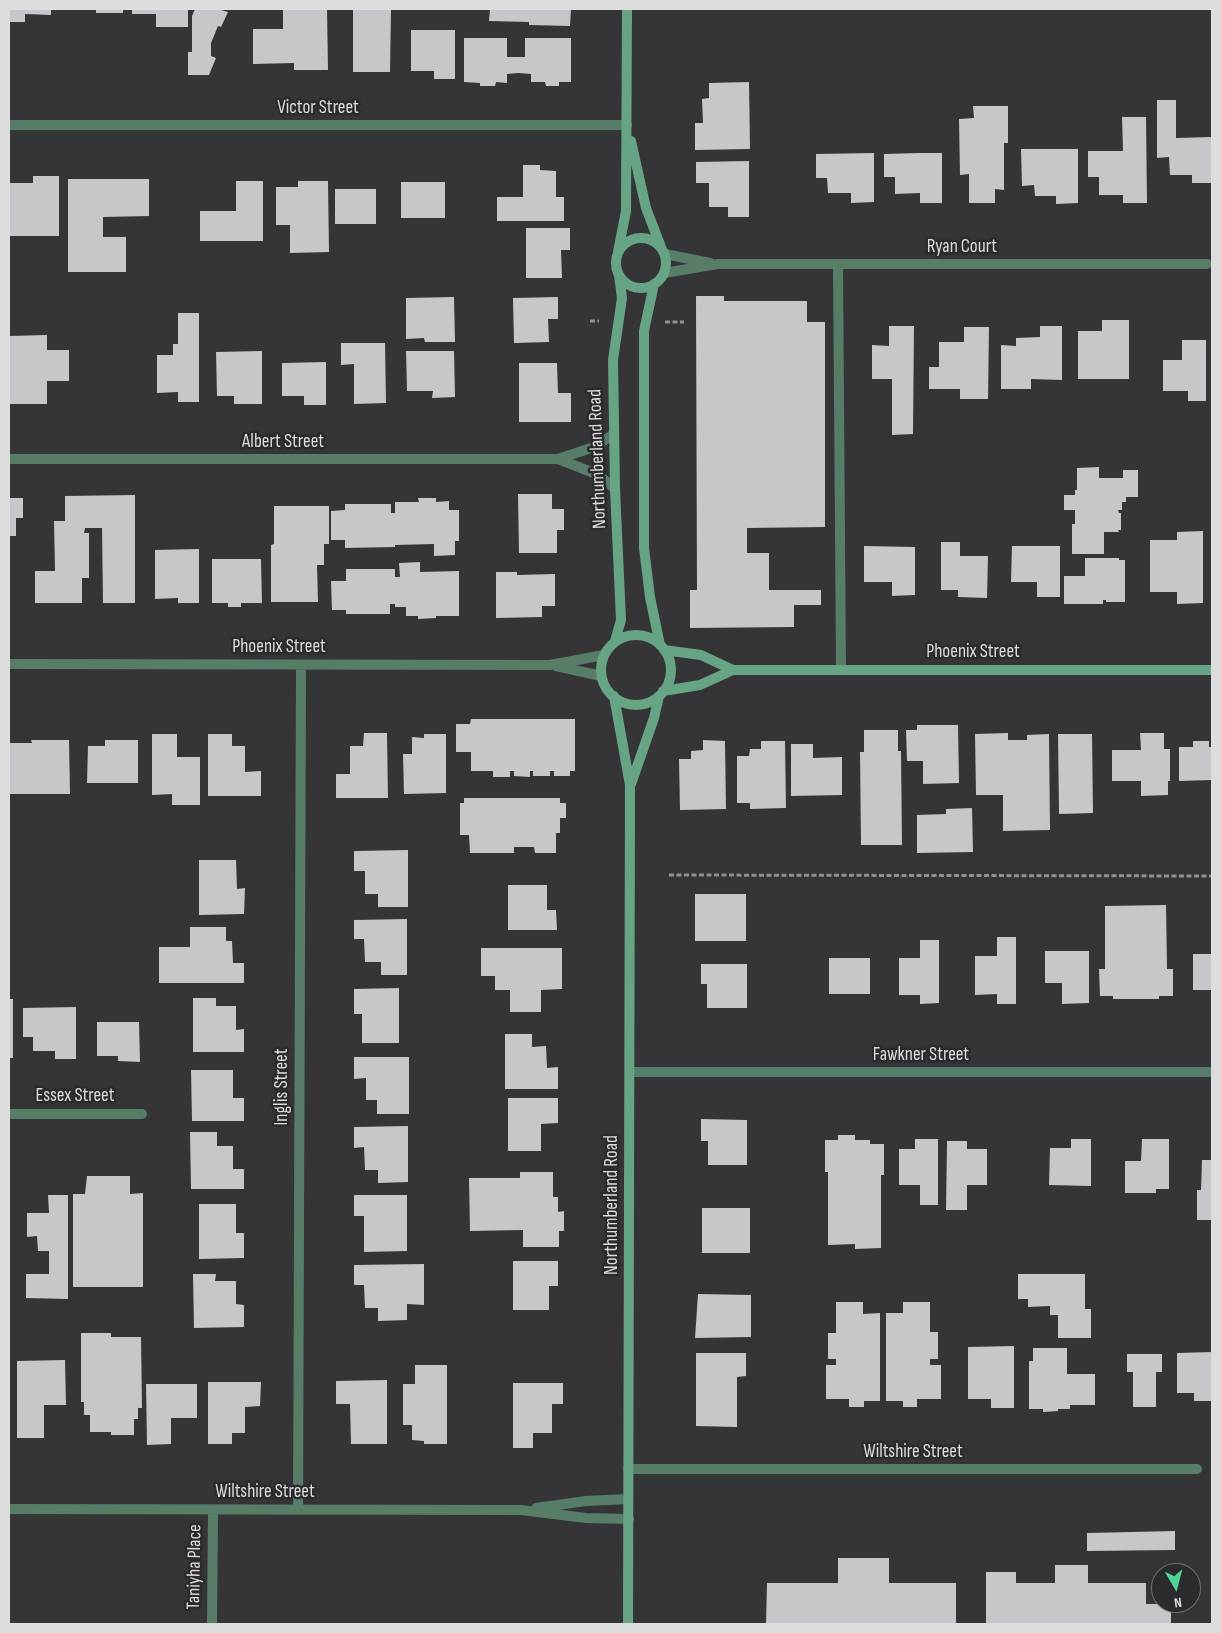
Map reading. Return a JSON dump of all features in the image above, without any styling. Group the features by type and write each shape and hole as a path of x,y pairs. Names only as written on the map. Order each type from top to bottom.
{"street":[{"path":"627,9 626,211 616,260 619,275 624,281 639,288 654,284"},
{"name":"Victor Street","path":"9,125 627,125"},
{"path":"627,125 646,208 663,251 666,264 664,273 654,284 644,331 644,548 650,597 662,647 668,658 670,675 661,694 652,700 636,704 620,701 604,684 601,666 604,655 615,642 630,635 638,635 646,636 662,647"},
{"path":"618,252 624,244 632,239 643,238 653,240 663,251"},
{"name":"Ryan Court","path":"663,251 718,264"},
{"name":"Ryan Court","path":"664,273 718,264 1207,264"},
{"path":"838,264 841,670"},
{"name":"Northumberland Road","path":"615,642 621,620 615,489 613,360 622,298 619,275"},
{"name":"Albert Street","path":"9,459 558,459 594,447 614,434"},
{"name":"Albert Street","path":"558,459 599,475 615,489"},
{"name":"Phoenix Street","path":"662,647 702,655 734,670"},
{"name":"Phoenix Street","path":"9,664 550,665 604,655"},
{"name":"Inglis Street","path":"298,1509 302,665"},
{"name":"Phoenix Street","path":"550,665 602,676"},
{"name":"Phoenix Street","path":"661,694 700,685 734,670 1212,670"},
{"name":"Northumberland Road","path":"630,785 661,694"},
{"name":"Northumberland Road","path":"614,696 630,785 628,1624"},
{"name":"Fawkner Street","path":"630,1072 1212,1072"},
{"name":"Essex Street","path":"9,1114 142,1114"},
{"name":"Wiltshire Street","path":"628,1469 1197,1469"},
{"name":"Wiltshire Street","path":"521,1510 586,1501 628,1499"},
{"name":"Wiltshire Street","path":"9,1509 521,1510 586,1518 629,1519"},
{"name":"Taniyha Place","path":"212,1624 213,1510"}],"path":[{"path":"669,875 1212,876"}],"building":[{"path":"9,9 51,9 51,15 25,14 25,22 9,22"},
{"path":"96,9 123,9 123,13 96,13"},
{"path":"132,9 188,9 188,27 156,27 156,14 132,14"},
{"path":"195,9 218,9 228,12 221,27 218,26 211,43 211,56 216,58 209,75 188,75 188,52 192,52 192,16"},
{"path":"283,9 327,9 328,70 294,70 294,63 253,64 253,29 283,29"},
{"path":"353,9 391,9 390,72 353,72"},
{"path":"490,9 571,9 570,26 529,25 529,22 489,21"},
{"path":"411,30 455,30 455,79 434,79 434,71 411,71"},
{"path":"464,38 507,38 507,57 525,57 525,38 571,38 571,82 559,82 559,86 546,86 545,82 531,82 531,74 518,73 507,74 507,83 496,82 495,86 480,86 480,83 464,82"},
{"path":"749,82 750,149 695,150 695,123 703,123 702,99 709,98 709,83"},
{"path":"1157,100 1176,100 1176,138 1212,137 1212,183 1192,183 1192,175 1170,175 1169,157 1157,158"},
{"path":"973,106 1008,106 1008,143 1004,143 1004,190 995,189 995,203 969,203 969,174 960,175 959,119 974,118"},
{"path":"1122,117 1146,117 1147,203 1123,203 1123,195 1099,195 1099,177 1088,177 1088,151 1123,151"},
{"path":"1021,149 1078,149 1078,203 1056,204 1056,196 1035,196 1034,185 1022,186"},
{"path":"874,153 874,202 851,203 851,193 828,193 827,178 816,178 816,154"},
{"path":"942,153 942,203 920,203 920,193 895,194 895,177 884,177 884,154"},
{"path":"749,161 749,217 728,217 728,207 709,207 709,183 696,183 696,162"},
{"path":"523,165 540,165 540,170 556,171 556,197 564,197 564,221 497,221 497,197 523,197"},
{"path":"33,176 59,176 59,236 9,236 9,183 33,183"},
{"path":"68,179 149,179 149,216 103,217 103,237 126,237 126,272 68,272"},
{"path":"236,181 263,181 263,241 200,241 200,211 236,211"},
{"path":"298,181 328,181 329,252 290,253 290,225 276,225 276,187 298,187"},
{"path":"401,182 445,182 445,218 401,218"},
{"path":"335,189 376,189 376,224 335,224"},
{"path":"526,228 570,228 570,250 561,250 562,278 526,278"},
{"path":"696,296 724,296 724,301 807,301 807,322 825,322 825,527 747,528 747,553 769,553 769,590 821,590 821,605 794,605 794,627 690,628 690,590 697,590"},
{"path":"454,297 455,342 425,342 424,338 406,339 406,298"},
{"path":"558,297 558,319 548,319 549,342 514,343 513,298"},
{"path":"178,313 199,313 199,402 178,402 178,392 157,393 157,355 173,355 173,344 178,344"},
{"path":"1102,320 1129,320 1129,379 1078,379 1078,331 1102,331"},
{"path":"889,326 914,326 913,434 892,435 892,379 872,379 872,345 889,346"},
{"path":"1040,326 1062,326 1062,380 1031,379 1031,389 1001,389 1001,345 1016,346 1016,338 1040,337"},
{"path":"964,327 989,327 988,399 960,399 960,389 929,389 929,367 939,367 939,342 964,342"},
{"path":"47,335 47,350 69,350 69,381 47,381 47,404 9,404 9,336"},
{"path":"1182,340 1206,340 1206,401 1188,401 1188,391 1163,391 1163,360 1182,360"},
{"path":"341,343 385,343 386,403 354,404 354,364 341,365"},
{"path":"262,351 262,404 234,404 234,396 217,396 216,352"},
{"path":"406,351 454,351 455,397 432,398 433,391 407,391"},
{"path":"326,362 326,405 304,405 304,396 282,396 282,363"},
{"path":"519,363 557,363 558,393 571,393 571,422 519,422"},
{"path":"1099,467 1099,478 1123,478 1123,470 1138,470 1138,497 1126,497 1126,502 1122,502 1122,510 1118,510 1121,513 1121,530 1118,530 1119,532 1104,532 1104,554 1072,554 1072,524 1075,524 1075,510 1064,510 1064,495 1075,495 1075,490 1077,490 1077,468"},
{"path":"518,494 552,494 552,509 564,509 564,530 557,530 557,553 519,553"},
{"path":"135,495 135,603 103,603 102,528 85,528 84,533 89,533 89,578 82,578 82,603 35,603 35,571 55,571 54,521 65,521 65,496"},
{"path":"9,498 23,498 23,518 16,518 16,536 9,536"},
{"path":"418,498 436,498 436,502 449,501 449,510 459,510 459,541 455,541 455,555 434,556 434,544 345,548 345,540 331,540 331,511 345,510 345,504 391,504 391,513 395,513 395,502 419,502"},
{"path":"274,506 329,506 329,544 324,544 324,565 317,565 318,602 271,602 271,545 274,544"},
{"path":"1203,531 1203,603 1177,604 1177,592 1150,592 1150,540 1177,540 1177,532"},
{"path":"941,542 960,542 960,556 988,556 987,598 958,597 958,590 941,590"},
{"path":"864,546 915,547 915,595 892,596 892,582 864,582"},
{"path":"1012,546 1060,546 1060,597 1037,597 1037,582 1011,582"},
{"path":"199,549 199,603 178,603 178,598 155,599 155,550"},
{"path":"1085,558 1119,558 1119,560 1125,560 1125,602 1106,602 1106,600 1103,600 1103,604 1064,604 1064,576 1085,576"},
{"path":"212,559 261,559 262,603 241,603 241,607 228,607 228,603 212,603"},
{"path":"420,562 420,572 459,571 459,616 436,616 436,618 418,619 418,616 406,616 406,607 395,607 395,604 390,604 390,614 346,614 346,610 332,610 331,581 346,581 346,569 395,569 395,577 400,577 399,563"},
{"path":"496,572 517,572 517,575 555,574 555,606 542,606 542,617 496,618"},
{"path":"471,719 575,719 575,771 570,771 570,776 554,776 554,771 550,771 550,776 533,776 533,771 530,771 530,777 514,776 514,771 510,771 510,777 493,777 493,771 471,771 471,752 456,752 456,724 470,724"},
{"path":"917,725 958,725 959,783 923,784 923,761 907,761 906,730 917,730"},
{"path":"864,730 898,730 898,751 901,751 902,845 861,845 860,752 864,752"},
{"path":"364,733 387,733 388,798 336,798 336,774 350,774 350,746 363,746"},
{"path":"1008,733 1008,740 1027,740 1027,735 1049,734 1050,830 1003,831 1003,795 976,795 975,734"},
{"path":"1140,733 1164,733 1164,749 1170,749 1168,795 1141,796 1141,781 1112,781 1112,750 1141,750"},
{"path":"152,734 177,734 177,757 200,757 200,805 172,805 172,794 152,795"},
{"path":"208,734 232,734 232,746 245,746 245,772 261,771 261,796 208,796"},
{"path":"424,734 446,734 446,793 404,794 403,754 412,754 412,737 424,738"},
{"path":"1058,734 1092,734 1093,813 1059,814"},
{"path":"31,740 69,740 70,794 9,794 9,743 32,743"},
{"path":"105,740 138,740 138,783 87,783 88,746 105,746"},
{"path":"703,740 725,741 726,809 680,810 679,759 691,759 691,751 703,750"},
{"path":"761,741 785,741 786,808 750,809 750,803 737,803 737,756 749,756 750,749 761,749"},
{"path":"1193,741 1209,741 1209,747 1212,747 1212,780 1179,781 1179,747 1193,747"},
{"path":"791,744 813,744 813,758 842,757 842,795 791,796"},
{"path":"464,798 560,798 560,803 566,803 566,818 560,818 560,833 556,833 556,853 535,853 534,847 514,847 514,853 470,853 469,835 460,835 460,803 464,803"},
{"path":"972,808 973,852 917,853 917,815 946,814 946,809"},
{"path":"408,850 408,907 378,907 378,894 365,894 365,871 354,871 354,851"},
{"path":"199,860 236,860 237,889 245,888 244,914 199,915"},
{"path":"508,885 547,885 547,910 556,910 557,930 508,930"},
{"path":"695,894 746,894 746,941 695,941"},
{"path":"1166,905 1167,969 1173,969 1173,996 1159,996 1159,999 1113,999 1113,996 1100,996 1099,969 1105,969 1105,906"},
{"path":"407,919 407,975 381,975 381,962 365,962 364,939 354,939 354,920"},
{"path":"190,927 226,927 226,941 232,941 233,963 244,963 244,983 159,983 159,947 190,947"},
{"path":"997,937 1016,937 1016,1004 997,1004 997,994 975,995 975,956 997,956"},
{"path":"920,940 939,940 939,1003 920,1004 920,995 899,995 899,958 920,958"},
{"path":"481,948 562,948 562,989 541,990 541,1012 510,1012 510,990 495,990 495,976 481,976"},
{"path":"1045,951 1089,951 1089,1003 1062,1004 1062,983 1045,983"},
{"path":"1193,954 1212,954 1212,990 1193,990"},
{"path":"829,958 870,958 870,994 829,994"},
{"path":"701,964 747,964 747,1008 707,1008 707,984 701,984"},
{"path":"399,988 399,1043 362,1043 362,1014 354,1014 354,989"},
{"path":"193,998 216,998 216,1006 236,1006 236,1030 244,1029 244,1052 193,1052"},
{"path":"9,999 13,999 13,1058 9,1058"},
{"path":"76,1007 76,1059 55,1059 55,1051 33,1051 33,1037 23,1037 23,1008"},
{"path":"97,1022 139,1022 140,1062 118,1061 118,1056 97,1056"},
{"path":"505,1034 532,1034 532,1047 546,1046 547,1068 558,1067 558,1089 505,1089"},
{"path":"354,1057 409,1057 409,1114 377,1114 377,1100 366,1100 366,1078 354,1079"},
{"path":"191,1070 233,1070 233,1098 244,1098 244,1121 192,1121"},
{"path":"508,1098 558,1098 558,1123 541,1124 541,1151 508,1151"},
{"path":"701,1119 747,1120 747,1165 708,1165 708,1141 701,1141"},
{"path":"408,1126 408,1182 378,1183 378,1170 365,1170 364,1147 354,1148 354,1127"},
{"path":"190,1132 217,1132 217,1146 233,1146 233,1169 244,1169 244,1189 191,1189"},
{"path":"838,1135 855,1135 855,1140 870,1140 870,1144 884,1144 884,1175 881,1175 881,1248 855,1249 855,1244 828,1245 828,1172 825,1172 825,1140 838,1140"},
{"path":"915,1139 938,1139 938,1205 920,1205 920,1185 899,1185 899,1149 915,1149"},
{"path":"1071,1139 1091,1139 1091,1186 1049,1185 1050,1148 1071,1148"},
{"path":"1142,1139 1169,1139 1169,1189 1156,1189 1156,1193 1125,1193 1125,1161 1141,1161"},
{"path":"947,1141 967,1141 967,1149 987,1149 987,1185 967,1185 967,1210 946,1210"},
{"path":"1202,1160 1212,1160 1212,1220 1197,1220 1197,1190 1201,1190"},
{"path":"520,1172 553,1172 553,1197 558,1197 558,1212 564,1211 564,1231 559,1231 559,1247 523,1247 523,1230 470,1231 469,1178 520,1178"},
{"path":"87,1176 130,1176 130,1194 143,1193 143,1287 73,1287 73,1194 85,1194"},
{"path":"48,1195 68,1195 68,1299 26,1298 26,1274 49,1274 49,1251 38,1251 37,1236 27,1237 27,1213 49,1213"},
{"path":"354,1195 407,1195 407,1251 364,1252 364,1216 354,1216"},
{"path":"199,1204 236,1204 236,1233 244,1233 244,1258 199,1259"},
{"path":"702,1208 750,1208 750,1253 702,1253"},
{"path":"513,1261 558,1261 558,1286 549,1286 549,1310 513,1310"},
{"path":"424,1264 424,1305 407,1304 407,1320 378,1321 378,1308 365,1308 364,1285 354,1285 354,1265"},
{"path":"193,1274 216,1274 215,1281 236,1281 236,1304 244,1305 244,1327 194,1328"},
{"path":"1018,1274 1085,1274 1085,1309 1091,1309 1091,1338 1058,1338 1058,1315 1050,1315 1050,1306 1028,1307 1028,1299 1018,1299"},
{"path":"698,1294 751,1295 751,1337 695,1338"},
{"path":"836,1302 863,1302 863,1314 880,1313 880,1401 864,1401 864,1407 849,1407 849,1399 826,1399 826,1365 836,1365 836,1359 828,1359 828,1333 836,1333"},
{"path":"903,1302 930,1302 930,1332 938,1332 938,1359 930,1359 930,1365 941,1365 941,1399 917,1399 917,1407 903,1407 903,1401 886,1401 886,1313 903,1313"},
{"path":"81,1333 111,1333 111,1337 141,1337 142,1408 138,1408 138,1419 134,1419 134,1435 111,1435 111,1432 90,1432 90,1415 84,1415 84,1402 81,1402"},
{"path":"1014,1346 1014,1408 991,1408 991,1399 968,1399 968,1347"},
{"path":"1033,1348 1067,1348 1067,1374 1095,1374 1095,1405 1070,1405 1070,1409 1043,1412 1043,1409 1029,1409 1029,1361 1033,1361"},
{"path":"1212,1352 1212,1401 1194,1401 1194,1393 1177,1393 1177,1353"},
{"path":"696,1353 746,1353 746,1376 737,1377 737,1427 696,1426"},
{"path":"1127,1354 1162,1354 1162,1372 1156,1372 1156,1407 1133,1407 1133,1372 1127,1372"},
{"path":"65,1360 66,1405 44,1405 44,1438 17,1438 17,1361"},
{"path":"415,1365 447,1365 447,1444 424,1444 424,1441 412,1440 412,1425 403,1425 403,1384 415,1384"},
{"path":"387,1380 387,1444 351,1444 350,1404 336,1404 336,1381"},
{"path":"208,1382 261,1382 260,1406 245,1407 245,1433 232,1433 232,1444 208,1444"},
{"path":"513,1383 563,1383 563,1404 552,1404 552,1433 533,1433 533,1448 513,1448"},
{"path":"146,1384 197,1384 197,1418 171,1418 171,1444 147,1445"},
{"path":"1175,1531 1175,1550 1087,1551 1087,1533"},
{"path":"838,1558 889,1558 889,1583 956,1583 956,1624 766,1624 767,1583 838,1583"},
{"path":"1055,1565 1088,1565 1088,1583 1146,1583 1146,1604 1151,1604 1151,1613 1171,1613 1171,1624 986,1624 986,1572 1016,1572 1016,1583 1055,1583"}]}
